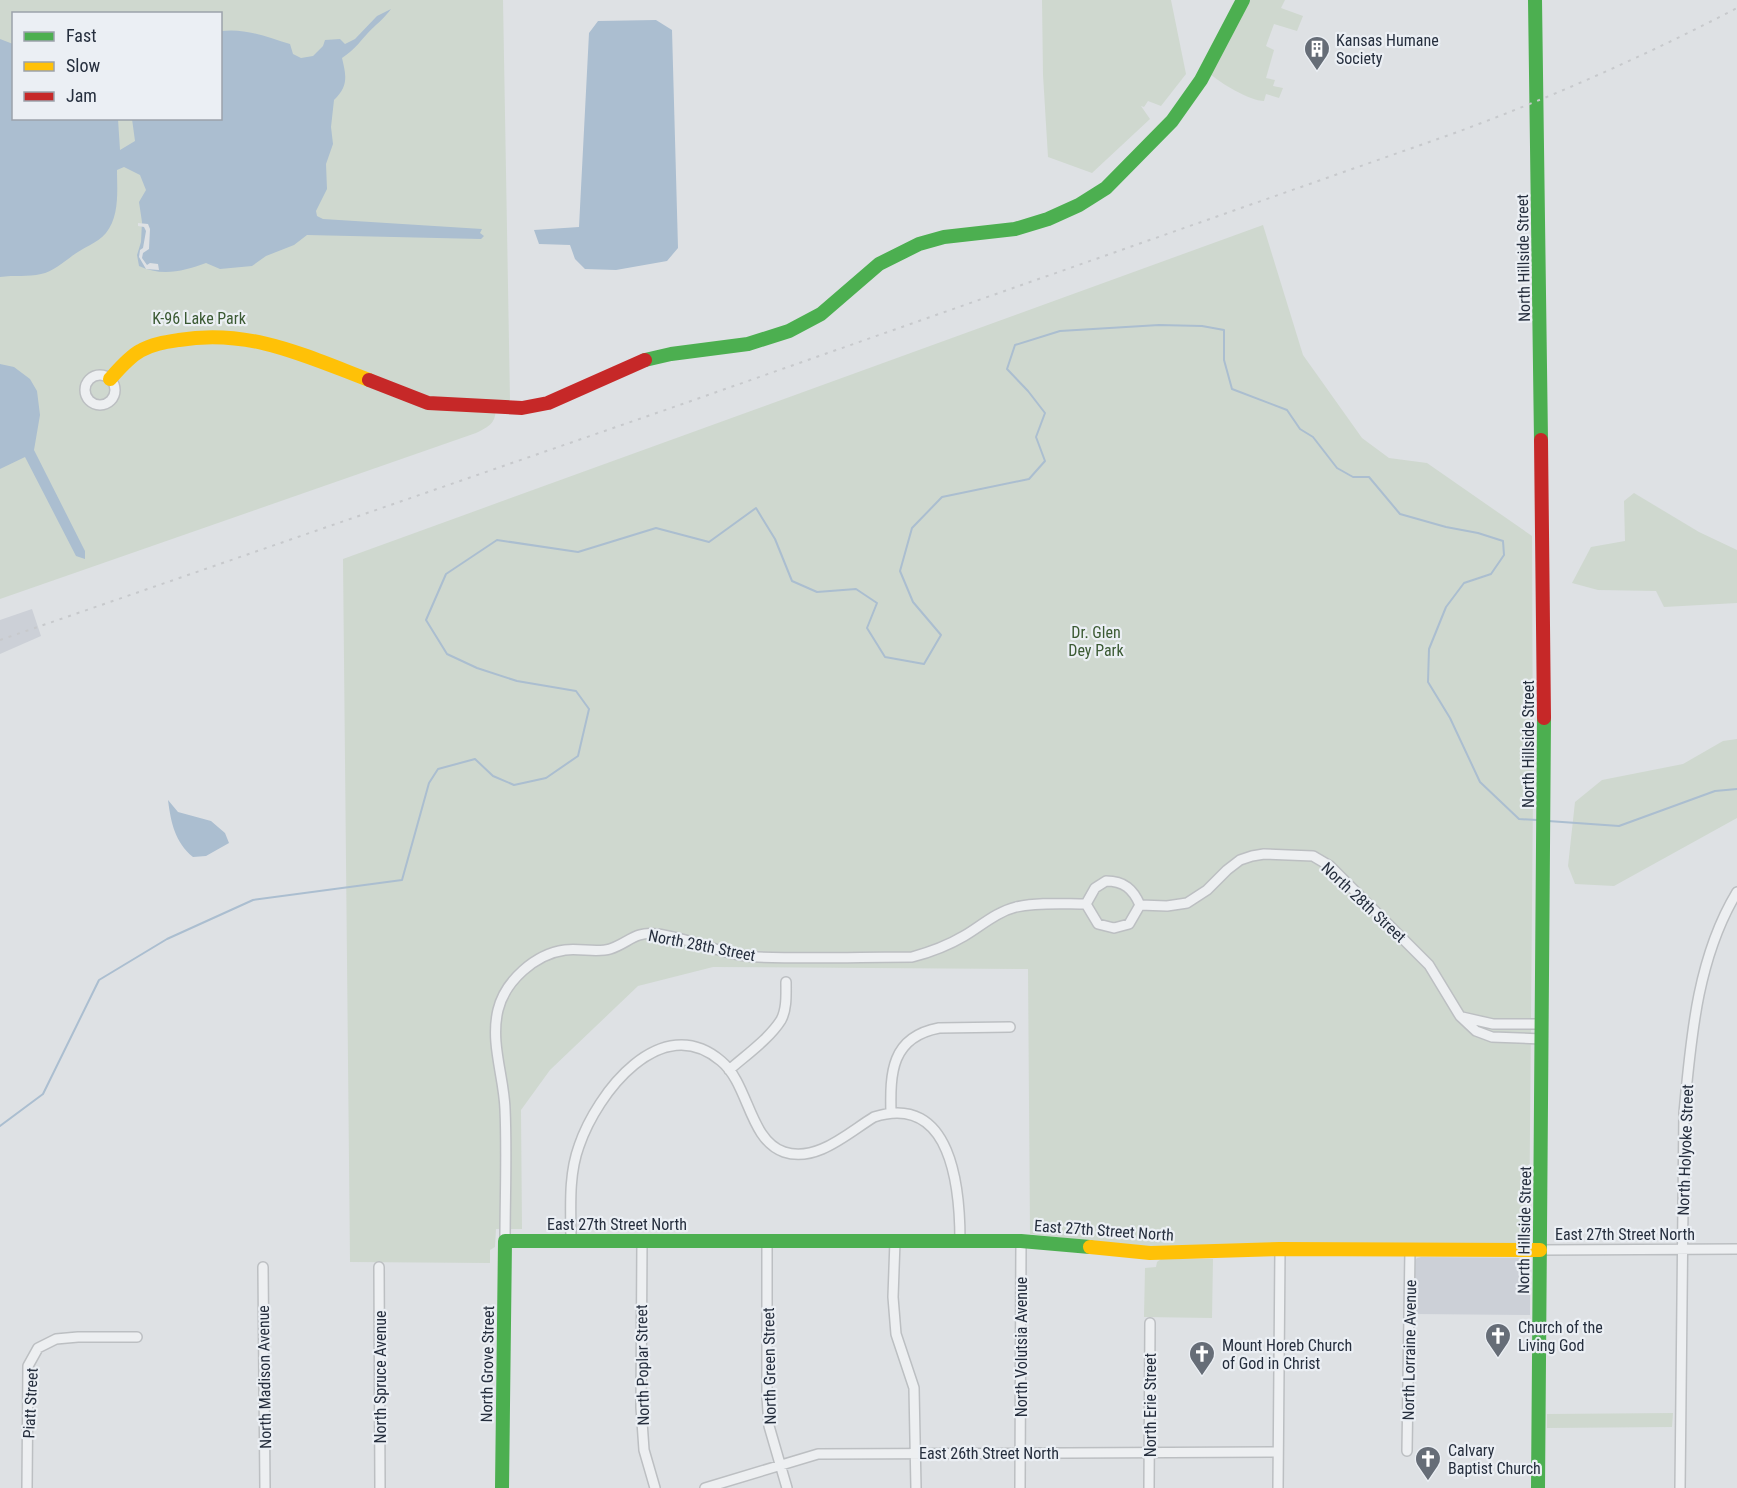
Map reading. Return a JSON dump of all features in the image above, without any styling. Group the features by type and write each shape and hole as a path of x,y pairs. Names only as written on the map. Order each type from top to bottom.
{"street":[{"path":"110,379 139,351 159,343 200,336 235,337 265,342 428,403 522,408 548,403 639,361 671,354 748,344 789,331 821,314 879,264 919,244 944,237 1015,230 1079,205 1106,188 1172,121 1201,80 1243,0"},
{"name":"North Hillside Street","path":"1535,0 1544,786 1538,1488"},
{"name":"North 28th Street","path":"1140,906 1187,903 1207,890 1233,865 1252,856 1264,854 1313,856 1330,866 1430,965 1460,1016 1476,1031 1492,1037 1542,1039"},
{"path":"1106,881 1117,881 1128,886 1136,895 1140,906 1129,924 1114,928 1098,924 1086,904 1095,888 1106,881"},
{"name":"North Holyoke Street","path":"1680,1488 1684,1113 1690,1054 1710,947 1719,923 1737,892"},
{"name":"North 28th Street","path":"505,1241 505,1109 495,1024 505,993 515,978 534,962 563,950 612,948 643,933 658,934 738,956 912,957 935,951 966,935 988,919 1015,907 1041,903 1086,904"},
{"path":"729,1070 758,1045 781,1019 786,997 786,982"},
{"path":"1460,1016 1493,1024 1542,1024"},
{"path":"891,1113 891,1073 895,1059 909,1040 928,1030 939,1028 1010,1027"},
{"path":"571,1241 574,1163 579,1145 594,1114 620,1077 632,1065 657,1050 678,1045 700,1047 722,1061 741,1088 762,1135 772,1146 783,1152 806,1154 817,1150 874,1117 891,1113 911,1114 918,1117 927,1124 944,1146 951,1160 960,1201 960,1241"},
{"name":"East 27th Street North","path":"505,1241 1021,1241 1150,1253 1280,1249 1682,1251 1737,1249"},
{"name":"North Grove Street","path":"502,1488 505,1241"},
{"name":"North Poplar Street","path":"642,1241 641,1407 644,1450 655,1488"},
{"name":"North Green Street","path":"767,1241 769,1426 787,1488"},
{"path":"895,1241 893,1297 896,1334 914,1388 916,1488"},
{"name":"North Volutsia Avenue","path":"1020,1488 1021,1241"},
{"path":"1278,1488 1280,1249"},
{"name":"North Lorraine Avenue","path":"1407,1451 1410,1250"},
{"name":"North Madison Avenue","path":"263,1267 265,1488"},
{"name":"North Spruce Avenue","path":"379,1267 380,1488"},
{"name":"North Erie Street","path":"1149,1488 1150,1323"},
{"name":"Piatt Street","path":"27,1488 28,1366 38,1348 56,1339 137,1337"},
{"name":"East 26th Street North","path":"705,1488 818,1454 1278,1452"}],"shaded area":[{"path":"32,609 41,636 0,654 0,620"},
{"path":"1421,1257 1528,1258 1530,1260 1530,1315 1414,1314 1414,1262"}],"green space":[{"name":"K-96 Lake Park","path":"0,0 503,0 510,401 496,401 493,422 476,433 0,599"},
{"path":"1042,0 1171,0 1186,74 1161,106 1148,101 1144,107 1141,106 1150,119 1092,173 1048,157 1043,75"},
{"path":"1249,0 1285,0 1281,8 1303,16 1297,31 1274,24 1266,46 1274,50 1266,78 1275,80 1273,86 1283,88 1279,98 1266,94 1264,101 1251,98 1209,73"},
{"name":"Dr. Glen Dey Park","path":"1263,225 1303,355 1362,438 1389,458 1427,463 1532,536 1533,791 1529,1243 1135,1246 1030,1234 1028,969 713,967 638,986 550,1070 521,1110 522,1229 496,1229 495,1247 490,1250 490,1263 350,1262 343,559"},
{"path":"1634,493 1699,532 1737,550 1737,603 1664,607 1656,591 1598,590 1572,583 1591,547 1625,541 1624,501"},
{"path":"1737,739 1737,818 1614,886 1575,884 1568,866 1575,802 1602,780 1683,764 1723,741"},
{"path":"1161,1259 1213,1259 1212,1318 1144,1317 1145,1268 1156,1267 1157,1262"},
{"path":"1673,1413 1672,1427 1547,1428 1547,1414"}],"water":[{"path":"391,9 356,47 342,58 345,80 342,90 334,100 331,127 333,144 326,164 327,189 316,211 317,216 323,219 482,229 480,233 484,236 481,239 307,235 294,245 266,256 252,266 220,269 206,263 181,270 156,271 139,266 137,255 141,242 142,222 139,202 146,190 140,175 124,167 117,170 116,211 103,237 45,273 0,277 0,39 12,44 12,120 118,120 120,150 135,141 132,120 222,120 222,31 248,32 290,44 293,54 301,58 313,56 323,46 325,40 340,39 345,44 355,39 377,16"},
{"path":"656,20 672,30 678,248 667,261 616,270 585,269 575,259 570,245 539,244 534,230 579,227 589,33 598,21"},
{"path":"0,364 14,367 30,379 37,391 40,415 34,450 85,551 85,559 76,556 25,457 0,469"},
{"path":"168,800 178,812 211,821 225,833 229,843 206,856 193,857 182,845 175,832"}],"pier":[{"path":"138,223 148,224 150,229 149,249 143,253 142,258 147,265 158,264 159,270 146,269 139,257 146,231 144,227 138,226"}],"waterway":[{"path":"0,1126 43,1094 99,980 167,939 253,900 402,880 429,783 438,769 475,759 493,776 514,785 546,778 578,756 589,709 576,691 517,681 477,668 447,654 426,620 446,574 497,540 578,552 656,528 709,542 756,508 775,539 792,581 817,592 856,589 877,603 867,628 885,657 924,664 941,635 913,602 900,571 912,528 942,497 1029,479 1045,461 1036,437 1045,413 1007,369 1015,345 1060,331 1159,325 1202,326 1224,330 1224,360 1232,389 1287,410 1300,429 1313,437 1337,468 1353,477 1369,477 1400,514 1503,541 1504,555 1491,574 1464,583 1446,607 1429,649 1428,682 1450,718 1480,782 1519,819 1537,820"},
{"path":"1548,821 1619,826 1715,791 1737,789"}],"railway":[{"path":"0,640 1452,134 1597,76 1737,8"}],"traffic: fast":[{"path":"645,360 671,354 748,344 789,331 821,314 879,264 919,244 944,237 1015,229 1048,219 1079,205 1106,188 1172,121 1201,80 1243,0"},
{"path":"1535,0 1541,440"},
{"path":"1538,1488 1544,718"},
{"path":"502,1488 505,1241 1021,1241 1090,1247"}],"traffic: slow":[{"path":"110,379 128,360 154,345 205,337 229,338 277,346 369,380"},
{"path":"1090,1247 1150,1253 1280,1249 1540,1250"}],"traffic: jam":[{"path":"369,380 428,403 522,408 548,403 645,360"},
{"path":"1541,440 1544,718"}],"place":[{"name":"Kansas Humane Society","path":"1317,72"},
{"name":"Church of the Living God","path":"1498,1359"},
{"name":"Mount Horeb Church of God in Christ","path":"1202,1377"},
{"name":"Calvary Baptist Church","path":"1428,1482"}]}
